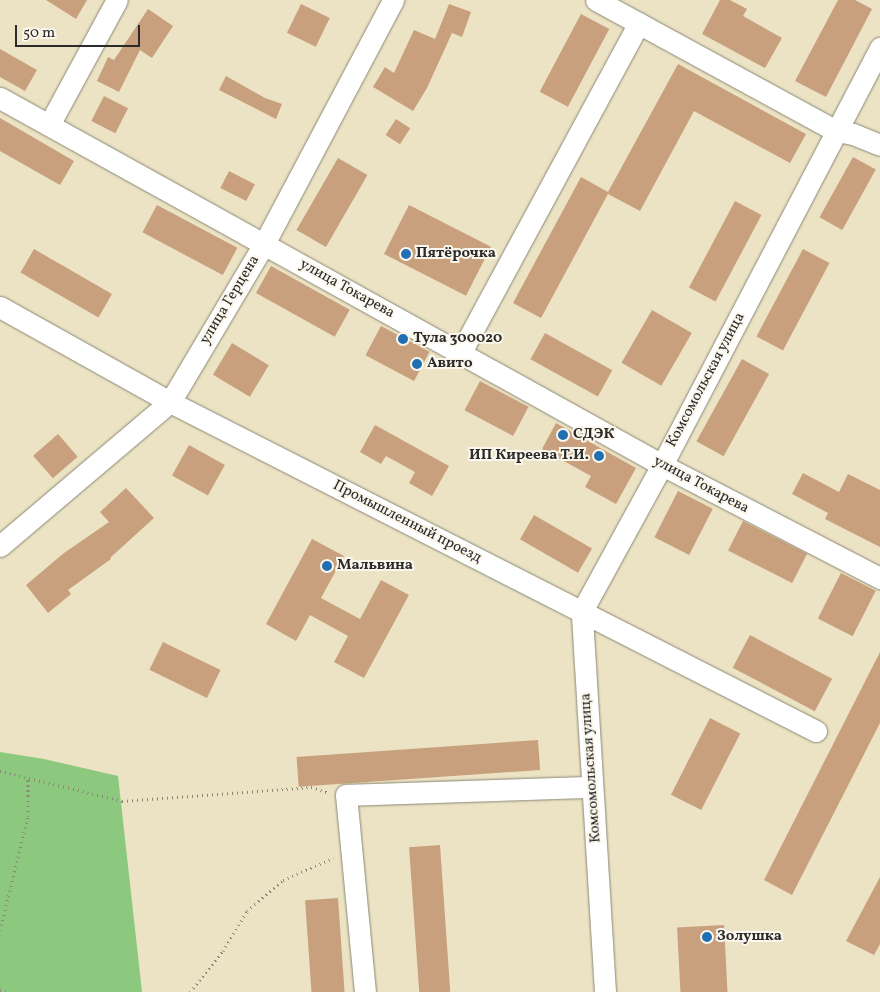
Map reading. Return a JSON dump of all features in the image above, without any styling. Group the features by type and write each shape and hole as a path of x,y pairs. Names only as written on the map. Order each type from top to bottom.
{"street":[{"path":"49,125 117,0"},
{"name":"улица Герцена","path":"0,546 170,402 265,242 393,0"},
{"path":"596,0 836,131 853,134 880,145"},
{"path":"461,352 639,23"},
{"name":"Комсомольская улица","path":"605,992 591,787 582,611 662,465 880,48"},
{"name":"улица Токарева","path":"0,98 265,242 662,465 880,578"},
{"name":"Промышленный проезд","path":"0,307 170,402 816,731"},
{"path":"365,992 346,795 591,787"}],"path":[{"path":"0,771 122,801 311,787 339,796 346,795"},
{"path":"0,930 28,816 28,777"},
{"path":"190,992 223,951 247,911 283,880 351,849"},
{"path":"0,990 6,992"}],"green space":[{"path":"0,752 44,759 118,776 142,992 0,992"}],"building":[{"path":"46,0 87,0 76,19"},
{"path":"720,0 730,0 747,9 743,16 782,38 765,68 702,34"},
{"path":"838,0 855,0 872,9 826,97 795,81"},
{"path":"301,4 330,18 316,47 287,33"},
{"path":"449,4 471,12 462,37 452,33 427,88 413,111 373,87 385,67 394,73 414,30 435,39"},
{"path":"148,9 173,26 152,58 140,50 119,92 97,81 108,57 114,60"},
{"path":"581,14 609,29 568,107 540,92"},
{"path":"0,49 37,70 25,91 0,77"},
{"path":"678,64 806,134 790,163 694,111 640,211 608,194 541,318 513,303 581,177 608,192"},
{"path":"226,76 265,98 282,104 276,119 219,90"},
{"path":"104,96 128,108 115,133 91,121"},
{"path":"0,118 74,161 60,185 0,151"},
{"path":"396,119 410,128 400,144 386,135"},
{"path":"853,157 876,170 842,230 820,217"},
{"path":"338,158 367,175 326,247 296,230"},
{"path":"229,171 255,184 246,201 220,188"},
{"path":"735,201 761,215 715,302 689,288"},
{"path":"157,205 237,248 223,275 142,232"},
{"path":"409,205 491,247 466,296 384,254"},
{"path":"34,249 112,294 98,317 21,272"},
{"path":"803,249 829,263 783,350 757,336"},
{"path":"271,266 350,310 335,337 256,293"},
{"path":"652,310 692,333 661,386 622,363"},
{"path":"381,326 430,352 414,381 366,355"},
{"path":"545,333 612,370 598,397 530,359"},
{"path":"232,343 269,365 250,397 213,375"},
{"path":"742,359 769,374 724,456 696,441"},
{"path":"480,381 529,407 513,436 465,410"},
{"path":"556,423 636,468 616,504 585,487 591,476 542,449"},
{"path":"375,425 449,466 432,496 409,483 415,472 386,456 381,464 360,452"},
{"path":"58,434 78,457 53,478 33,456"},
{"path":"189,445 225,465 208,495 172,476"},
{"path":"803,473 839,492 848,474 880,490 880,547 825,519 828,513 792,494"},
{"path":"126,488 154,518 111,559 68,590 71,594 48,613 26,585 64,553 109,522 100,512"},
{"path":"678,491 713,509 689,555 654,537"},
{"path":"534,515 592,548 578,573 520,539"},
{"path":"743,521 807,554 792,583 728,550"},
{"path":"312,539 344,556 321,598 360,619 381,580 409,595 364,678 334,662 348,636 310,615 296,641 266,624"},
{"path":"841,573 876,591 853,636 818,618"},
{"path":"750,635 832,679 815,711 733,668"},
{"path":"163,642 221,670 207,698 149,670"},
{"path":"880,652 880,723 792,895 764,880"},
{"path":"710,718 740,733 701,810 671,795"},
{"path":"538,740 540,770 299,787 297,757"},
{"path":"440,845 450,992 419,992 409,847"},
{"path":"880,877 880,944 874,955 846,941"},
{"path":"338,898 345,992 311,992 305,900"},
{"path":"724,925 728,992 680,992 677,927"}],"place":[{"name":"Пятёрочка","path":"406,254"},
{"name":"Тула 300020","path":"403,339"},
{"name":"Авито","path":"417,364"},
{"name":"СДЭК","path":"563,435"},
{"name":"ИП Киреева Т.И.","path":"599,456"},
{"name":"Мальвина","path":"327,566"},
{"name":"Золушка","path":"707,937"}]}
